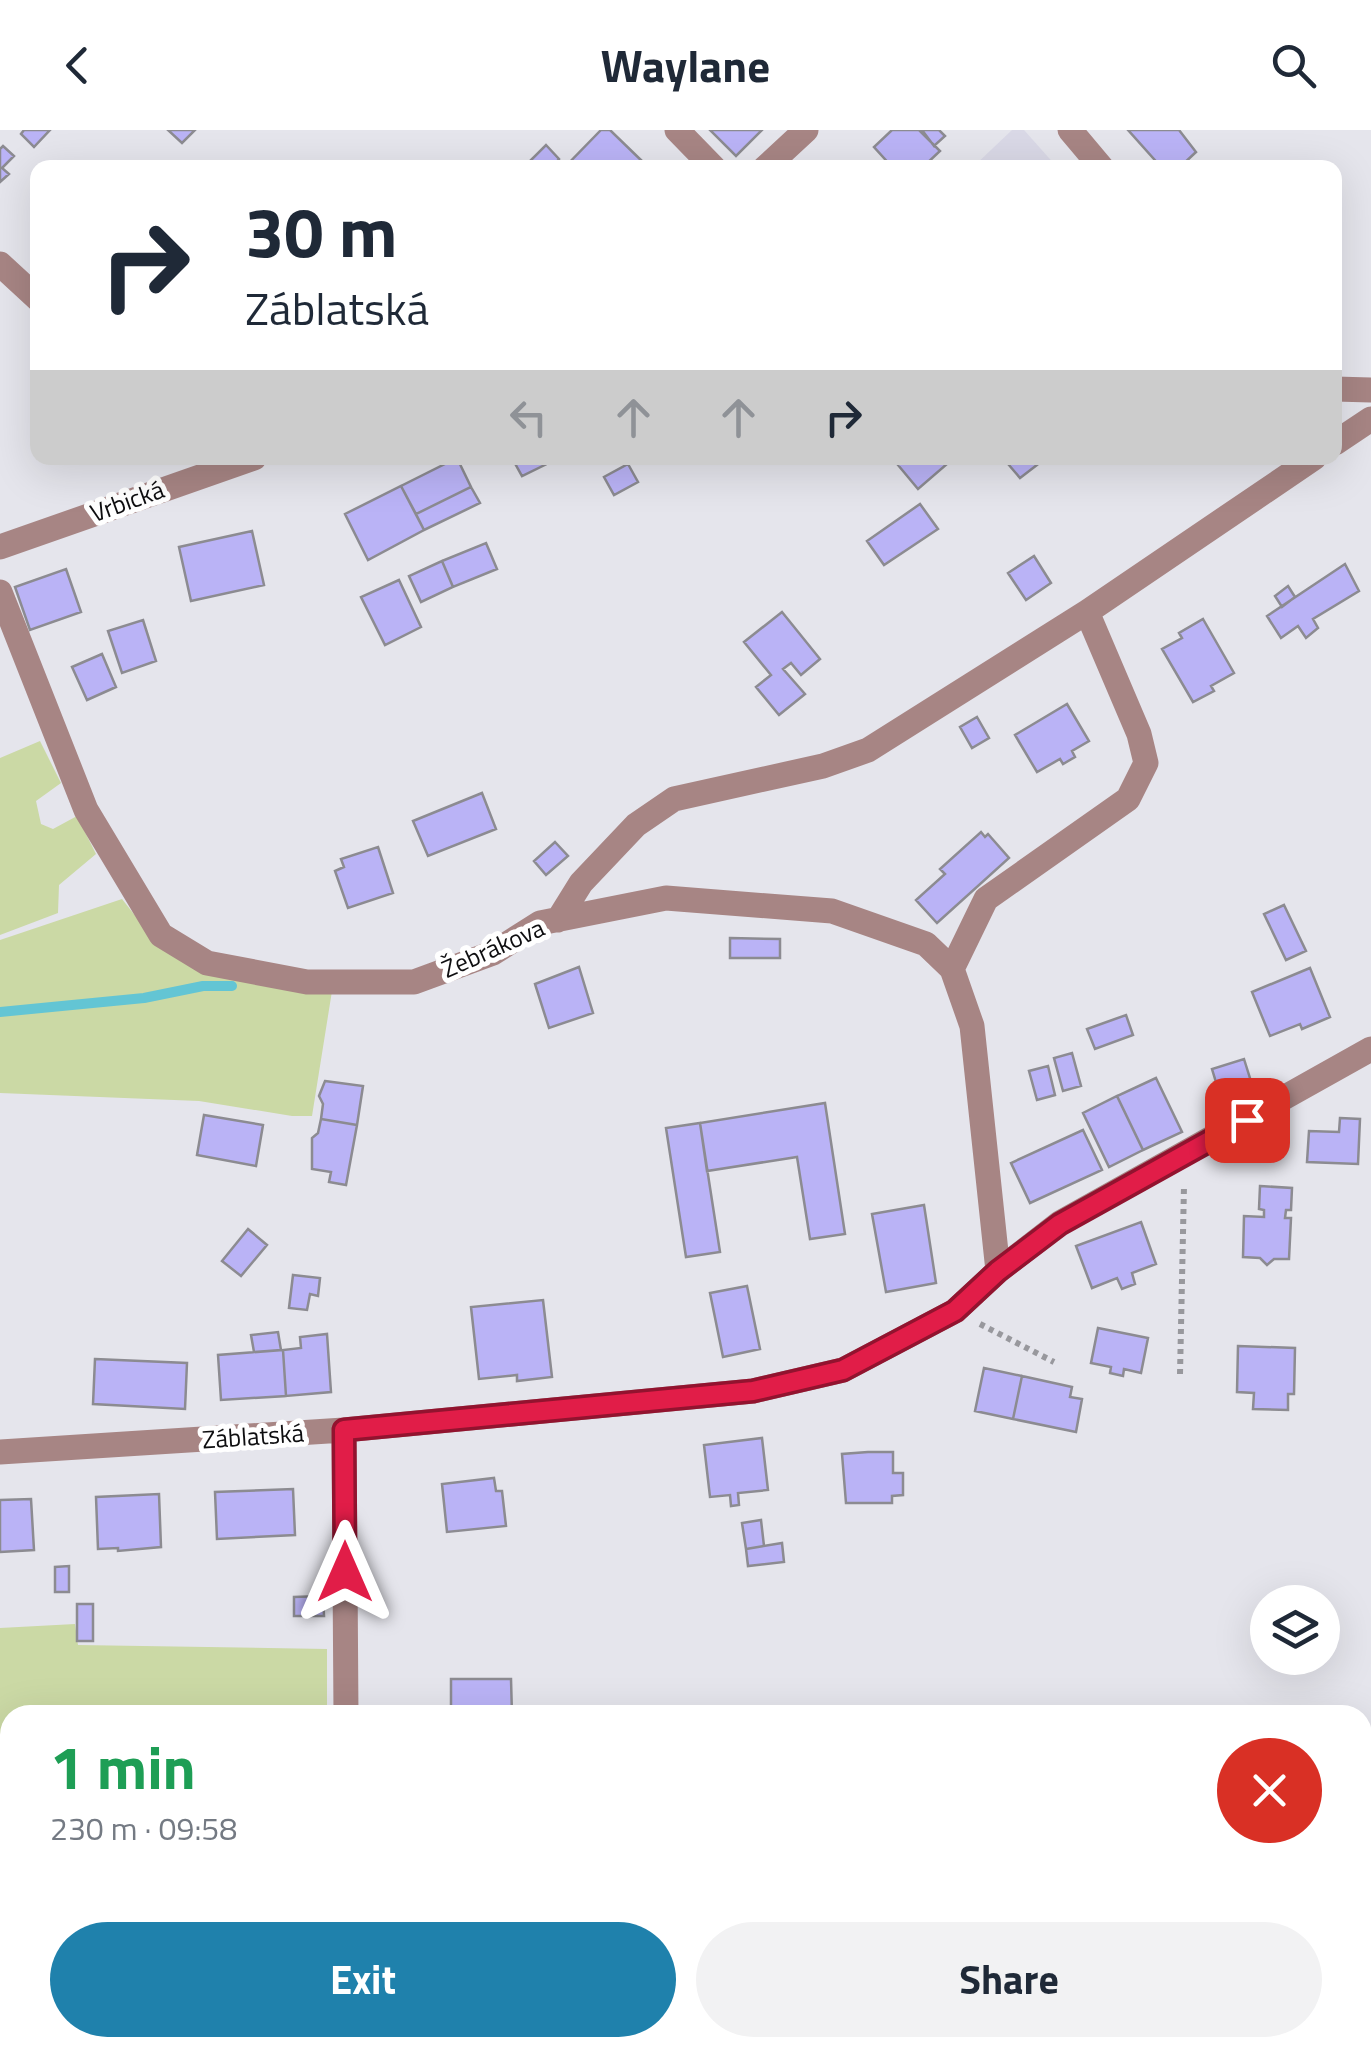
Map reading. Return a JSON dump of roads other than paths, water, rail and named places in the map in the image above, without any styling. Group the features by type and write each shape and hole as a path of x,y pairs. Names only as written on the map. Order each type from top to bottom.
{"street":[{"path":"676,130 706,160"},
{"path":"773,160 806,130"},
{"path":"1070,130 1095,160"},
{"path":"0,264 30,292"},
{"path":"1342,389 1371,390"},
{"path":"1342,438 1371,419"},
{"name":"Vrbická","path":"0,547 204,465"},
{"path":"558,920 581,883 636,825 674,799 822,766 868,750 1087,612 1304,465"},
{"name":"Žebrákova","path":"0,592 86,810 161,935 207,963 307,982 414,982 493,953 540,924 666,898 832,911 926,944 952,969"},
{"path":"998,1271 972,1026 952,969 986,899 1128,798 1146,764 1139,734 1087,612"},
{"name":"Záblatská","path":"0,1452 344,1430 753,1391 843,1370 955,1311 998,1271 1060,1224 1371,1049"},
{"path":"344,1430 346,1705"}],"waterway":[{"path":"0,1012 144,998 203,986 232,986"}]}
